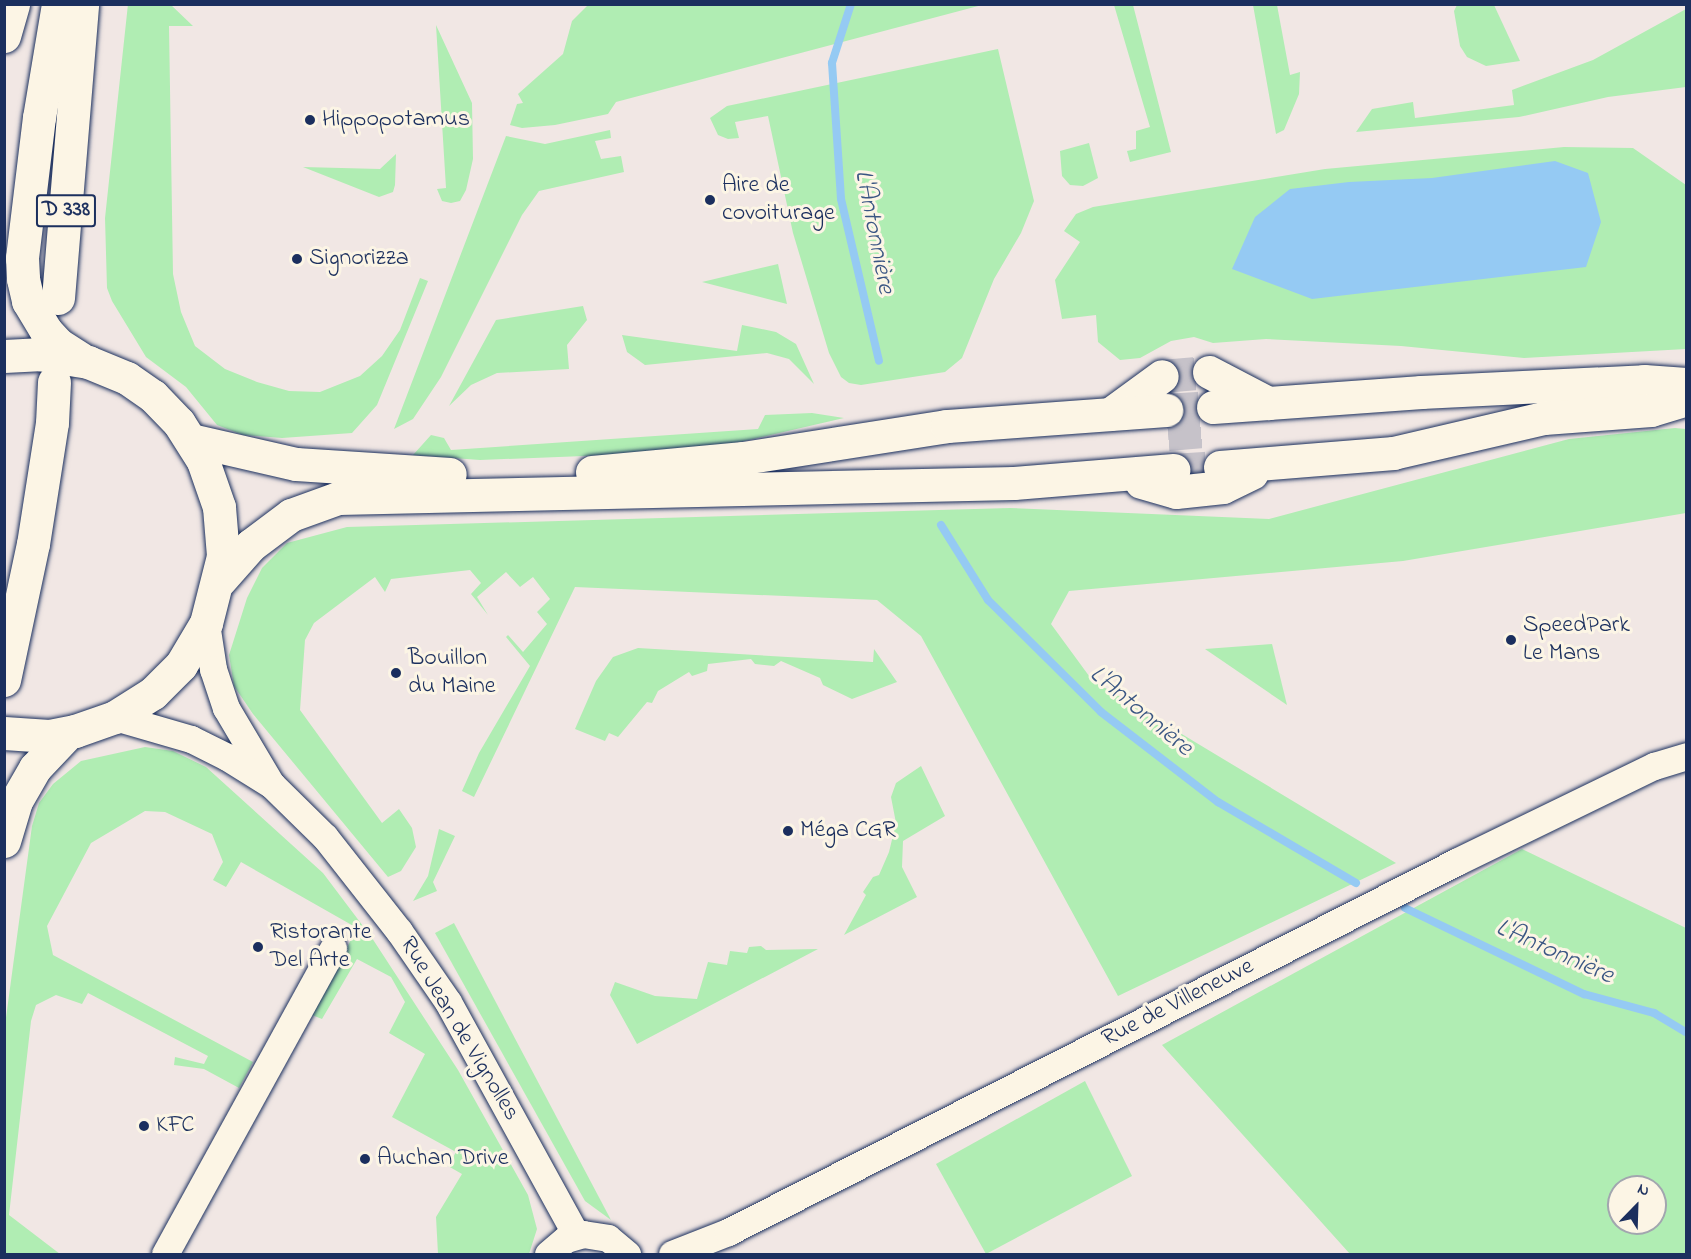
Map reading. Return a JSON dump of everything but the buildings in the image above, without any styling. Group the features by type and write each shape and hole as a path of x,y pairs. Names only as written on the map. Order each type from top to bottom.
{"main road":[{"path":"4,36 13,4"},
{"name":"D 338","path":"4,214 39,4"},
{"name":"D 338","path":"58,4 38,129 22,258 23,279 28,301 46,331 69,353 88,362"},
{"name":"D 338","path":"58,298 82,4"},
{"path":"4,356 38,354 88,362 140,386 191,440 213,483 219,507 223,556 220,580 206,623 192,649 167,680 115,717 68,733 4,733"},
{"path":"1647,395 1686,369"},
{"path":"4,680 37,522 54,382"},
{"path":"220,580 251,545 291,515 338,498 1014,483 1116,475 1176,492 1223,487 1276,462 1393,453 1686,384"},
{"path":"1647,395 1686,417"},
{"path":"1276,462 1214,420 1268,403 1647,395 1686,399"},
{"path":"191,440 296,464 427,475 608,471 743,458 946,426 1110,414 1167,424"},
{"path":"1110,414 1167,424"},
{"path":"1116,475 1167,424"},
{"path":"4,841 16,801 35,768 68,733"}],"street":[{"name":"Rue Jean de Vignolles","path":"206,623 213,669 226,708 272,785 325,837 399,931 448,1002 576,1235"},
{"name":"Rue Jean de Vignolles","path":"115,717 191,739 272,785"},
{"name":"Rue de Villeneuve","path":"672,1254 728,1232 1456,862 1654,766 1686,756"},
{"path":"165,1254 333,948"},
{"path":"548,1254 576,1235 608,1238 627,1254"}],"green space":[{"path":"128,4 171,5 193,26 169,26 173,274 181,312 195,346 225,369 257,382 289,391 320,392 360,376 382,356 400,330 420,278 428,281 377,405 352,433 282,438 243,435 217,425 186,387 146,357 112,301 107,288 105,218"},
{"path":"588,5 982,5 616,102 608,114 555,125 522,128 510,125 517,104 523,103 518,94 563,54 572,21"},
{"path":"1114,5 1133,5 1171,152 1130,162 1127,151 1136,149 1136,131 1150,127"},
{"path":"1253,5 1277,5 1290,75 1300,72 1299,94 1284,130 1276,134"},
{"path":"1457,5 1494,5 1520,61 1486,66 1467,57 1460,46 1454,11"},
{"path":"1686,9 1686,87 1608,97 1519,117 1356,132 1372,109 1413,102 1415,118 1514,105 1512,90 1593,60"},
{"path":"436,25 472,103 473,159 466,190 460,201 451,203 442,201 437,189 446,188"},
{"path":"998,49 1034,201 1021,233 994,279 962,358 945,372 861,385 849,383 841,377 829,353 793,233 768,116 735,122 739,138 728,139 718,135 710,118 727,106"},
{"path":"610,130 611,138 595,141 601,159 621,156 624,172 539,191 522,215 441,377 413,419 394,429 506,136 545,144"},
{"path":"1089,143 1098,178 1083,186 1070,185 1062,176 1060,151"},
{"path":"1564,147 1633,148 1686,185 1686,349 1524,358 1401,346 1266,339 1213,343 1194,337 1171,341 1140,358 1120,360 1098,342 1096,315 1062,319 1055,280 1080,242 1064,231 1076,214 1093,207 1325,169"},
{"path":"396,154 393,192 379,197 303,167 380,169"},
{"path":"778,264 787,304 702,282"},
{"path":"583,306 587,320 567,345 569,369 497,373 471,385 449,406 496,320"},
{"path":"742,325 776,332 796,344 814,384 789,359 767,353 645,365 627,352 622,335 737,351"},
{"path":"812,413 844,418 736,443 660,453 480,460 413,455 431,435 444,438 451,450 758,429 765,415"},
{"path":"1675,428 1686,429 1686,513 1403,561 1069,591 1051,624 1092,680 1396,863 1118,996 921,636 877,600 575,587 474,797 462,791 479,753 530,666 506,637 508,635 523,652 547,624 537,612 550,599 533,577 520,587 506,572 477,597 488,615 471,594 481,583 470,570 391,579 385,592 375,577 314,623 305,640 300,710 382,823 399,809 412,828 416,847 401,871 388,877 253,714 234,686 229,655 247,598 262,568 287,543 347,527 1010,508 1269,519 1569,439"},
{"path":"1272,644 1287,705 1205,649"},
{"path":"638,648 873,662 874,649 897,682 852,699 823,685 820,678 781,661 774,666 755,664 751,659 708,664 707,671 692,676 689,672 658,691 652,703 647,702 618,737 609,733 605,741 575,729 596,681 613,657"},
{"path":"145,747 173,751 206,767 323,873 372,938 458,1070 528,1195 537,1229 529,1254 438,1254 436,1217 462,1174 448,1166 456,1152 392,1117 425,1054 389,1033 405,1002 391,977 357,959 322,1019 312,1015 357,928 241,862 226,887 213,880 223,862 212,834 165,812 145,811 91,843 47,926 53,955 253,1062 239,1088 204,1069 174,1065 175,1057 204,1064 208,1056 88,993 82,1004 56,995 36,1005 31,1021 9,1215 60,1254 5,1254 5,1025 32,826 39,803 53,784 81,761"},
{"path":"921,766 945,816 903,841 902,867 917,897 844,935 866,895 863,892 873,877 879,875 889,852 896,823 891,797 896,783"},
{"path":"439,829 455,836 433,882 437,891 413,901 428,876"},
{"path":"1522,849 1686,928 1686,1254 1350,1254 1162,1045"},
{"path":"454,923 611,1220 585,1201 435,933"},
{"path":"761,946 766,950 818,949 637,1044 610,995 615,982 655,996 697,999 708,962 727,965 730,951 747,953 749,947"},
{"path":"1085,1081 1132,1176 986,1254 936,1164"}],"water":[{"path":"1555,161 1588,173 1601,222 1586,267 1312,299 1232,269 1255,217 1290,189 1349,182 1432,178"}],"waterway":[{"name":"L'Antonnière","path":"851,4 832,63 841,199 879,361"},
{"name":"L'Antonnière","path":"941,525 988,600 1101,712 1218,802 1356,883"},
{"name":"L'Antonnière","path":"1405,908 1584,994 1654,1013 1686,1032"}],"tunnel":[{"path":"1162,376 1209,372"},
{"path":"1166,410 1213,407"},
{"path":"1168,434 1215,430"},
{"path":"1173,470 1220,467"}],"place":[{"name":"Hippopotamus","path":"310,120"},
{"name":"Aire de covoiturage","path":"710,200"},
{"name":"Signorizza","path":"297,259"},
{"name":"SpeedPark Le Mans","path":"1511,640"},
{"name":"Bouillon du Maine","path":"396,673"},
{"name":"Méga CGR","path":"788,831"},
{"name":"Ristorante Del Arte","path":"258,947"},
{"name":"KFC","path":"144,1126"},
{"name":"Auchan Drive","path":"365,1159"}]}
